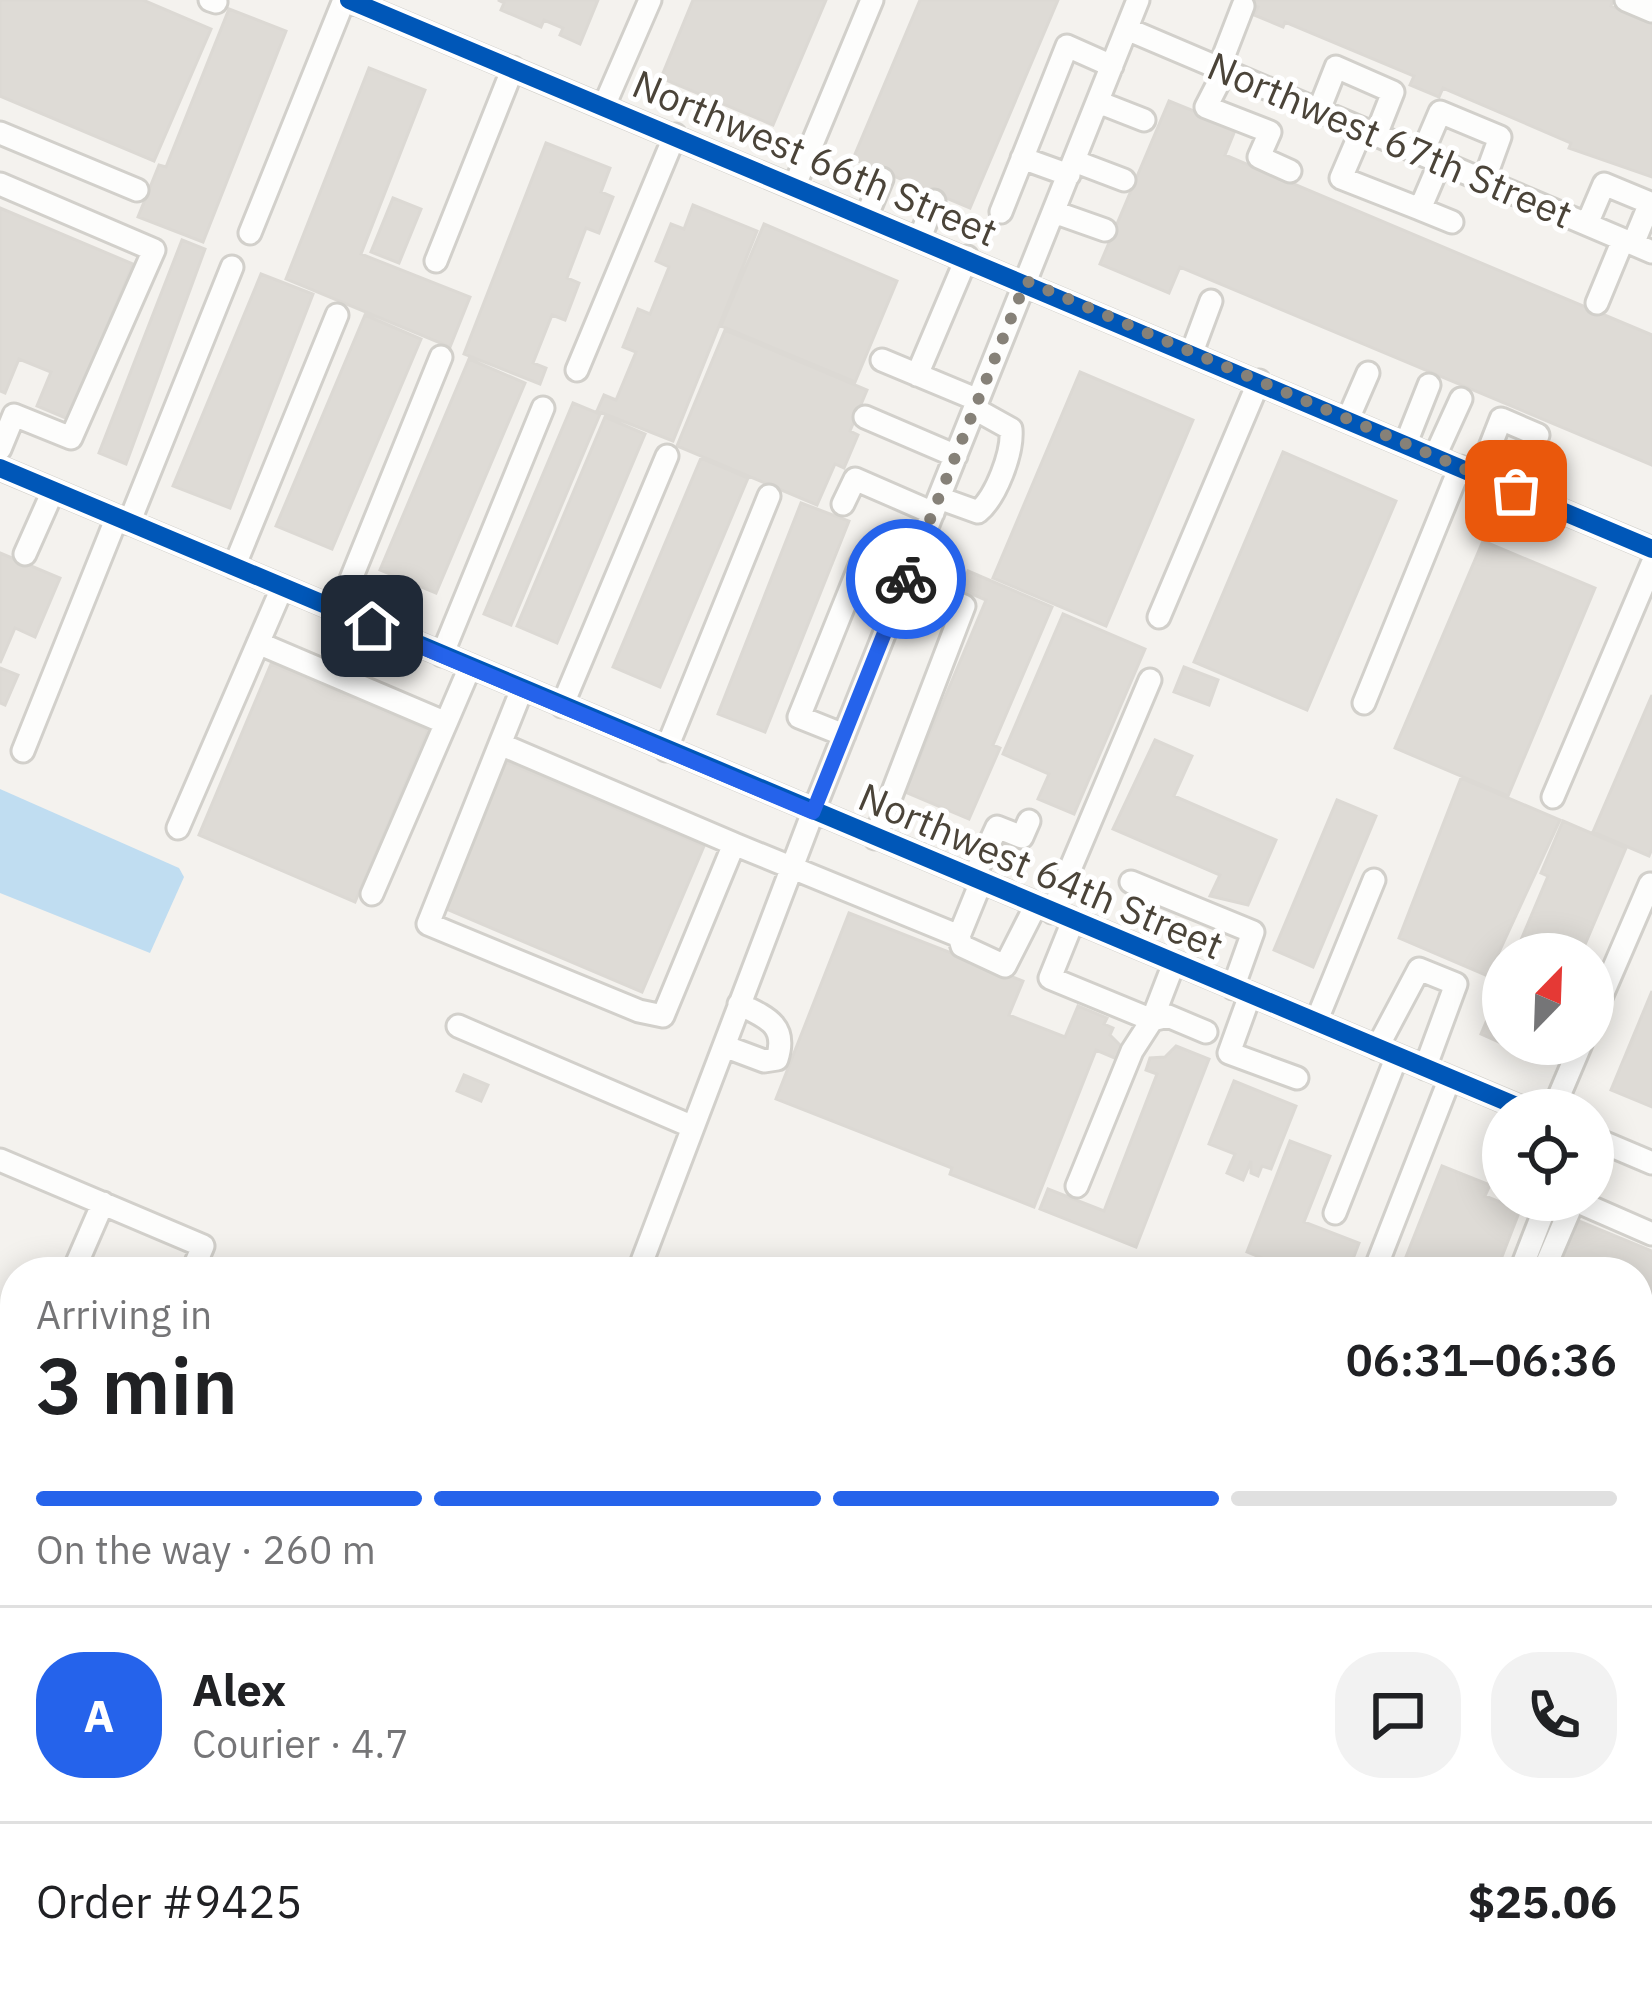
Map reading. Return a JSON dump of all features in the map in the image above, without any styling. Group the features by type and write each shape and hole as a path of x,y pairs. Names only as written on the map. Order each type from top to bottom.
{"street":[{"name":"Northwest 66th Street","path":"347,0 1026,281 1652,549"},
{"path":"250,233 347,0"},
{"path":"404,22 413,0"},
{"path":"604,106 650,0"},
{"path":"795,185 872,0"},
{"path":"644,1257 813,812 1138,0"},
{"path":"1626,0 1652,11"},
{"path":"1243,6 1206,106 1270,132"},
{"name":"Northwest 67th Street","path":"1127,29 1636,245"},
{"path":"1000,212 1066,46 1112,66"},
{"path":"1319,110 1336,67 1394,92 1341,178 1452,222"},
{"path":"436,261 513,68"},
{"path":"1288,97 1259,158 1290,171"},
{"path":"1098,102 1144,120"},
{"path":"1420,209 1440,112 1500,137 1484,181"},
{"path":"0,133 136,190"},
{"path":"577,370 675,136"},
{"path":"1022,158 1124,180"},
{"path":"867,215 882,179"},
{"path":"0,184 154,250 71,438 14,415 0,449"},
{"path":"1587,224 1604,184 1651,203 1636,245 1598,303"},
{"path":"920,238 934,201"},
{"path":"1054,212 1105,230"},
{"path":"917,375 967,257"},
{"path":"22,752 232,267"},
{"path":"1192,352 1211,301"},
{"path":"234,567 337,315"},
{"path":"338,611 441,357"},
{"path":"843,504 856,479 936,506 978,512 988,504 1011,429 977,404 882,360"},
{"path":"1348,419 1368,373"},
{"path":"1160,616 1259,381"},
{"path":"1406,443 1429,385"},
{"path":"1436,456 1461,398"},
{"path":"442,655 543,408"},
{"path":"866,417 956,456"},
{"path":"1364,703 1469,471 1501,419 1538,435 1516,491"},
{"path":"562,706 667,456"},
{"name":"Northwest 64th Street","path":"0,468 1482,1091"},
{"path":"25,554 53,490"},
{"path":"666,750 769,496"},
{"path":"844,735 799,717 861,563 908,574 964,606 875,838"},
{"path":"1553,796 1652,564"},
{"path":"178,828 282,588"},
{"path":"258,643 446,723"},
{"path":"373,894 470,667"},
{"path":"1029,821 1022,837 998,827 959,936 962,946 1005,966 1053,913 1150,680"},
{"path":"522,689 428,924 639,1011 663,1016 734,844"},
{"path":"500,744 734,844 793,864 844,892 959,936"},
{"path":"1316,1022 1374,880"},
{"path":"1131,882 1253,932 1229,1053 1297,1078"},
{"path":"1614,967 1650,884"},
{"path":"1053,913 1050,978 1152,1020 1168,1016 1206,1033"},
{"path":"1077,1186 1174,963"},
{"path":"1336,1213 1387,1052 1420,969 1456,984 1425,1068"},
{"path":"724,1046 764,1061 777,1059 780,1031 774,1021 740,1004"},
{"path":"458,1026 693,1127"},
{"path":"1380,1257 1450,1078"},
{"path":"1614,1150 1652,1162"},
{"path":"0,1160 203,1246 198,1257"},
{"path":"80,1257 103,1203"},
{"path":"1614,1218 1652,1234"},
{"path":"1526,1257 1540,1221"},
{"path":"1550,1257 1566,1221"}],"water":[{"path":"0,789 179,868 184,877 150,953 0,893"}],"building":[{"path":"0,0 143,0 211,29 154,161 0,96"},
{"path":"498,0 598,0 580,44 560,35 563,28 544,20 541,27 501,10 504,3"},
{"path":"693,0 826,0 773,125 661,78"},
{"path":"920,0 1058,0 970,208 853,159"},
{"path":"1240,0 1613,0 1611,6 1652,23 1652,177 1569,148 1571,143 1443,88 1439,97 1410,85 1414,76 1285,22 1283,27 1254,15 1258,7"},
{"path":"229,9 286,31 203,242 138,217 159,165 166,167"},
{"path":"369,68 425,90 361,254 470,297 450,347 286,279"},
{"path":"1169,101 1236,128 1225,155 1652,335 1652,465 1180,267 1169,293 1100,264"},
{"path":"546,143 610,168 601,192 613,197 599,233 586,228 567,278 579,283 565,320 552,315 533,363 546,368 540,384 464,354"},
{"path":"393,198 421,209 399,263 371,252"},
{"path":"693,205 757,231 673,441 597,411 604,395 616,400 636,352 623,347 638,309 650,314 669,267 656,261 671,224 684,229"},
{"path":"0,208 133,264 68,419 37,406 51,372 19,359 5,393 0,391"},
{"path":"764,224 897,281 855,382 721,326"},
{"path":"182,240 205,249 126,464 99,453"},
{"path":"261,274 313,294 230,508 173,486"},
{"path":"365,315 421,339 332,549 276,526"},
{"path":"725,330 867,390 850,431 858,435 844,468 835,464 817,505 677,446"},
{"path":"469,359 525,383 436,593 380,570"},
{"path":"1080,372 1193,420 1106,626 993,578"},
{"path":"573,403 600,414 511,625 484,614"},
{"path":"605,417 645,434 557,643 517,626"},
{"path":"1283,452 1396,501 1307,710 1194,662"},
{"path":"701,458 748,478 660,687 613,667"},
{"path":"801,503 849,521 765,732 718,714"},
{"path":"1483,541 1595,588 1508,796 1395,748"},
{"path":"0,553 60,578 35,637 15,628 0,663"},
{"path":"968,571 1052,607 993,745 1000,748 969,819 905,792 986,600 960,589"},
{"path":"1063,614 1145,649 1074,814 1038,799 1049,774 1003,754"},
{"path":"271,664 428,730 355,902 199,835"},
{"path":"1184,667 1218,680 1209,705 1174,692"},
{"path":"0,668 18,675 5,705 0,703"},
{"path":"1652,695 1652,849 1649,856 1593,832"},
{"path":"1155,740 1192,756 1174,796 1276,840 1248,905 1210,896 1220,875 1113,829"},
{"path":"506,762 704,846 642,992 444,908"},
{"path":"1461,778 1560,820 1508,933 1482,933 1482,973 1399,938"},
{"path":"1337,800 1376,816 1313,967 1274,950"},
{"path":"1563,821 1626,848 1590,933 1524,933 1548,876 1541,873"},
{"path":"849,913 1023,981 1009,1015 1065,1037 1078,1006 1107,1018 1104,1024 1113,1028 1110,1035 1122,1047 1117,1059 1096,1050 1034,1207 950,1174 952,1168 776,1099"},
{"path":"1652,991 1652,1107 1611,1089"},
{"path":"1176,1046 1209,1059 1136,1247 1040,1209 1048,1189 1104,1211 1157,1074 1146,1070 1150,1058 1165,1057"},
{"path":"464,1075 488,1085 481,1101 457,1091"},
{"path":"1234,1081 1296,1106 1271,1169 1262,1166 1258,1176 1251,1173 1251,1161 1243,1180 1227,1173 1235,1154 1209,1144"},
{"path":"1290,1141 1330,1156 1304,1222 1359,1243 1354,1257 1260,1257 1247,1252"},
{"path":"1442,1166 1482,1182 1482,1221 1516,1221 1502,1257 1406,1257"},
{"path":"1573,1221 1579,1221 1652,1251 1652,1257 1558,1257"}],"cycle path":[{"path":"349,0 1652,549"},
{"path":"0,468 1482,1091"}],"way so far":[{"path":"906,579 1026,281 1516,491"}],"route":[{"path":"372,626 813,812 906,579"}]}
